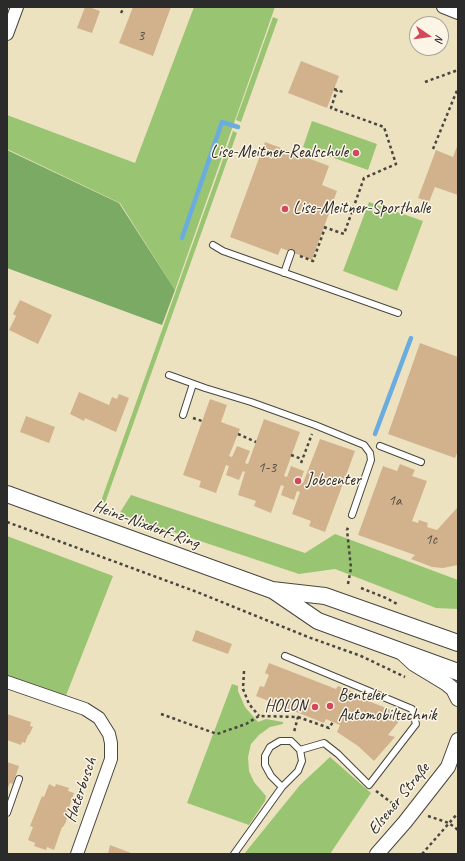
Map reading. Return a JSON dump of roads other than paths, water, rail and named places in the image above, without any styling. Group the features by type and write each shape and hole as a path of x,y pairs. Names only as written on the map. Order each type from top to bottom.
{"main road":[{"name":"Heinz-Nixdorf-Ring","path":"7,494 272,590 325,596 458,643"},
{"name":"Heinz-Nixdorf-Ring","path":"272,590 318,621 458,672"}],"street":[{"path":"7,34 17,7"},
{"path":"443,7 458,13"},
{"path":"400,651 414,664 447,684 458,699"},
{"name":"Haterbusch","path":"7,682 85,709 99,718 109,734 111,759 77,854"},
{"name":"Elsener Straße","path":"378,854 453,765 458,740"}],"lane":[{"path":"213,245 223,251 398,312"},
{"path":"284,273 291,253"},
{"path":"169,375 251,402 315,425 364,445 370,453 371,460 352,515"},
{"path":"183,415 194,384"},
{"path":"380,446 421,462"},
{"path":"284,656 412,709 416,724 369,785 338,754 324,743 300,750"},
{"path":"234,854 282,787 298,771 302,761 300,750 291,741 280,741 270,747 265,756 265,765 271,776 282,787"},
{"path":"7,813 19,779"}],"waterway":[{"path":"182,238 222,122 238,127"},
{"path":"375,434 411,338"}],"place":[{"name":"Lise-Meitner-Realschule","path":"356,153"},
{"name":"Lise-Meitner-Sporthalle","path":"285,209"},
{"name":"Jobcenter","path":"298,481"},
{"name":"Benteler Automobiltechnik","path":"330,706"},
{"name":"HOLON","path":"315,707"}]}
